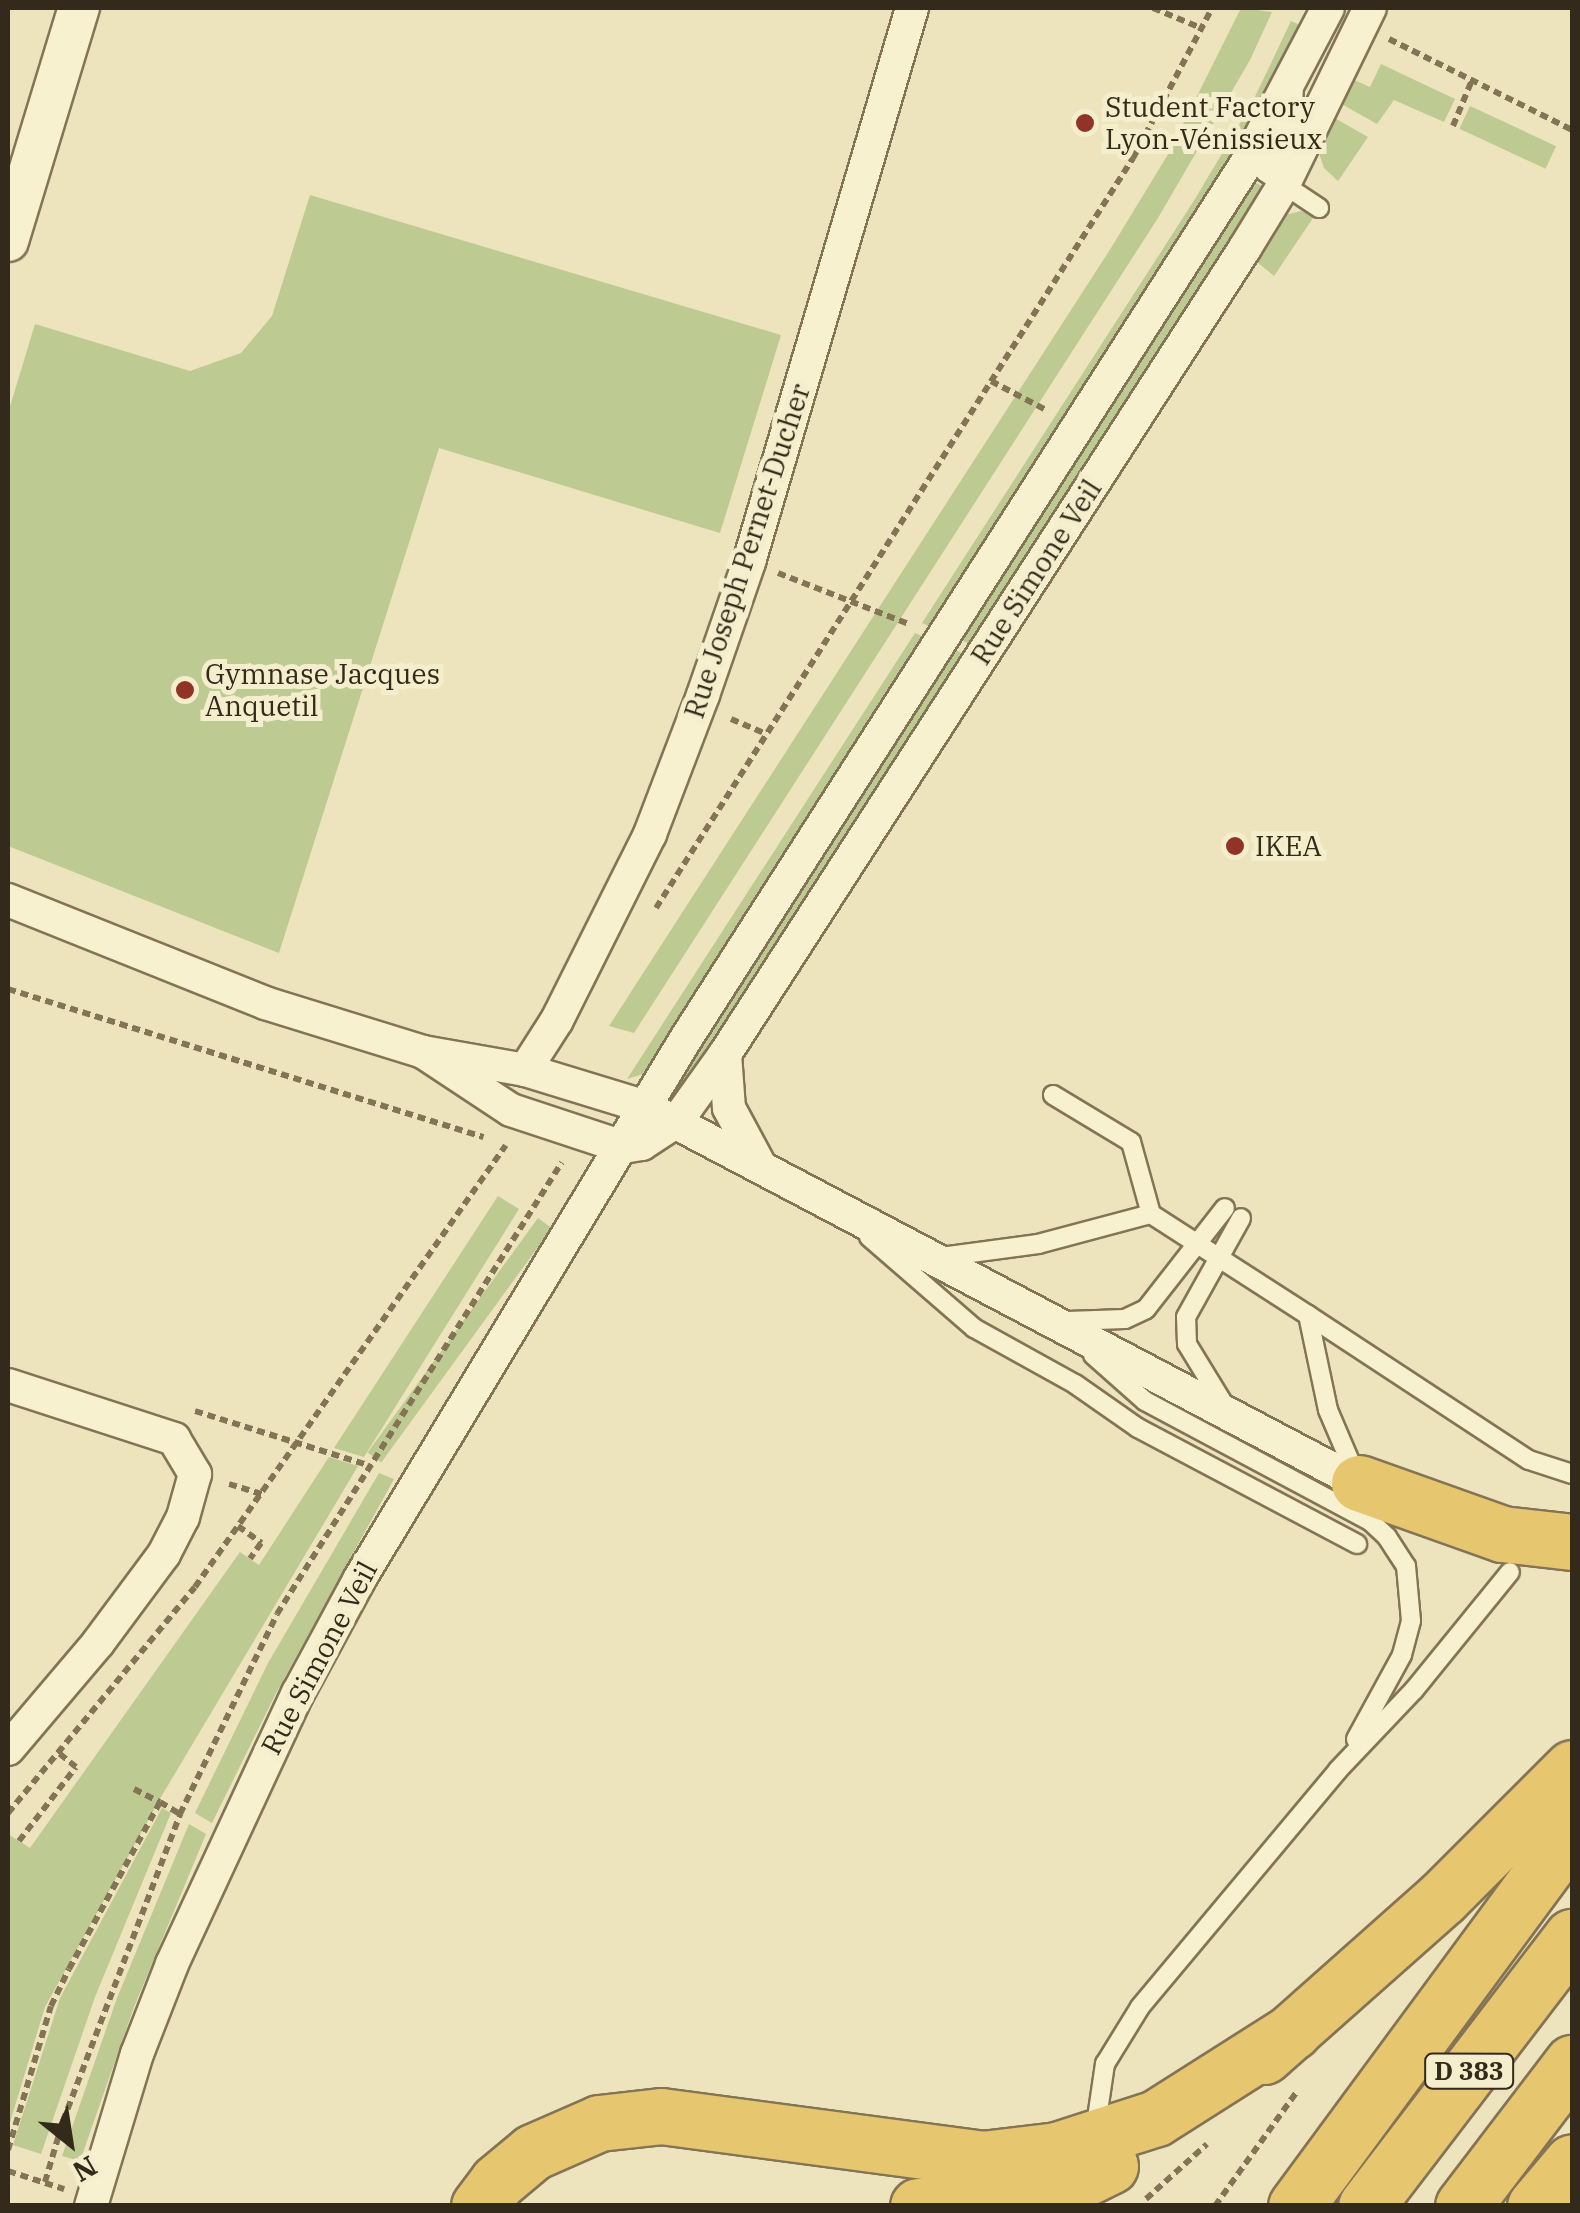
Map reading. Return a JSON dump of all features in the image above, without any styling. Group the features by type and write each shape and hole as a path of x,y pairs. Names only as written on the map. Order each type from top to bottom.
{"highway":[{"path":"1359,1483 1502,1534 1572,1542"},
{"path":"918,2206 1023,2194 1075,2183 1147,2148 1195,2118 1443,1898 1572,1768"},
{"path":"1301,2198 1572,1832"},
{"name":"D 383","path":"1366,2205 1572,1937"},
{"path":"479,2206 498,2182 533,2152 599,2122 661,2116 982,2158 1057,2150 1156,2118 1292,2031"},
{"name":"D 383","path":"1463,2206 1572,2063"},
{"path":"1536,2206 1572,2162"}],"street":[{"path":"8,242 80,8"},
{"name":"Rue Joseph Pernet-Ducher","path":"525,1070 557,1020 650,834 749,562 912,8"},
{"name":"Rue Simone Veil","path":"90,2206 119,2108 172,1964 298,1692 424,1468 646,1107 1246,164 1328,8"},
{"name":"Rue Simone Veil","path":"623,1147 642,1144 677,1121 725,1054 1283,186 1370,8"},
{"path":"8,900 265,1003 424,1052 525,1070 646,1107 1359,1483"},
{"path":"424,1052 511,1110 623,1147"},
{"path":"725,1054 729,1108 759,1164"},
{"path":"8,1385 174,1439 195,1474 184,1518 164,1554 98,1644 8,1749"}],"lane":[{"path":"1294,76 1293,120 1266,166 1267,176 1319,208"},
{"path":"1052,1095 1131,1142 1151,1214"},
{"path":"833,1204 974,1328 1075,1384 1138,1428 1357,1544"},
{"path":"1054,1320 1125,1319 1146,1308 1200,1242 1233,1213 1186,1317 1188,1344 1200,1370 1232,1416"},
{"path":"938,1258 1038,1244 1151,1214 1200,1242 1529,1460 1572,1474"},
{"path":"1308,1315 1328,1410 1359,1483"},
{"path":"1054,1320 1145,1400 1370,1521 1387,1537 1406,1566 1411,1621 1390,1681 1338,1770"},
{"path":"1097,2118 1105,2064 1129,2021 1338,1770 1414,1690 1510,1572"}],"path":[{"path":"1153,8 1201,28"},
{"path":"649,918 854,602 1132,158 1212,8"},
{"path":"1452,126 1472,80 1572,130"},
{"path":"991,381 1046,410"},
{"path":"749,562 909,624"},
{"path":"8,989 506,1144 559,1168"},
{"path":"532,1155 553,1124"},
{"path":"8,1813 60,1754 238,1526 506,1144"},
{"path":"298,1441 370,1466"},
{"path":"217,1480 261,1494"},
{"path":"238,1526 261,1543 250,1559"},
{"path":"19,1840 76,1767 60,1754"},
{"path":"134,1789 180,1814"},
{"path":"8,2150 51,2006 160,1802"},
{"path":"1216,2206 1302,2085"},
{"path":"1138,2206 1220,2132"},
{"path":"8,2171 45,2182"}],"green space":[{"path":"1241,8 1272,12 1250,60 1158,218 634,1033 609,1026 1111,248 1167,156"},
{"path":"1291,21 1306,28 1264,112 936,630 922,623 1195,199 1252,103"},
{"path":"1381,64 1455,99 1444,122 1394,100 1377,124 1338,102 1350,78 1370,87"},
{"path":"1470,106 1556,146 1546,169 1459,129"},
{"path":"1331,116 1368,137 1338,181 1324,168 1319,153"},
{"path":"1252,181 1266,188 975,646 956,638"},
{"name":"Gymnase Jacques Anquetil","path":"310,195 781,335 720,533 439,448 279,953 8,846 8,413 35,324 190,371 241,353 272,316"},
{"path":"1301,211 1315,215 1274,276 1251,257 1281,216"},
{"path":"915,633 930,640 649,1072 627,1079"},
{"path":"951,648 969,656 684,1092 671,1085"},
{"path":"498,1196 519,1209 364,1457 334,1448"},
{"path":"538,1218 552,1228 381,1463 368,1453"},
{"path":"329,1457 358,1466 161,1797 45,2007 8,2129 8,1834 30,1848 240,1552 259,1565"},
{"path":"379,1473 394,1479 275,1695 212,1823 195,1813 268,1663"},
{"path":"162,1808 171,1813 95,1997 41,2154 13,2145 60,1998"},
{"path":"189,1824 206,1834 134,2007 80,2161 62,2156 117,1998"}],"place":[{"name":"Student Factory Lyon-Vénissieux","path":"1085,123"},
{"name":"Gymnase Jacques Anquetil","path":"185,690"},
{"name":"IKEA","path":"1235,846"}]}
